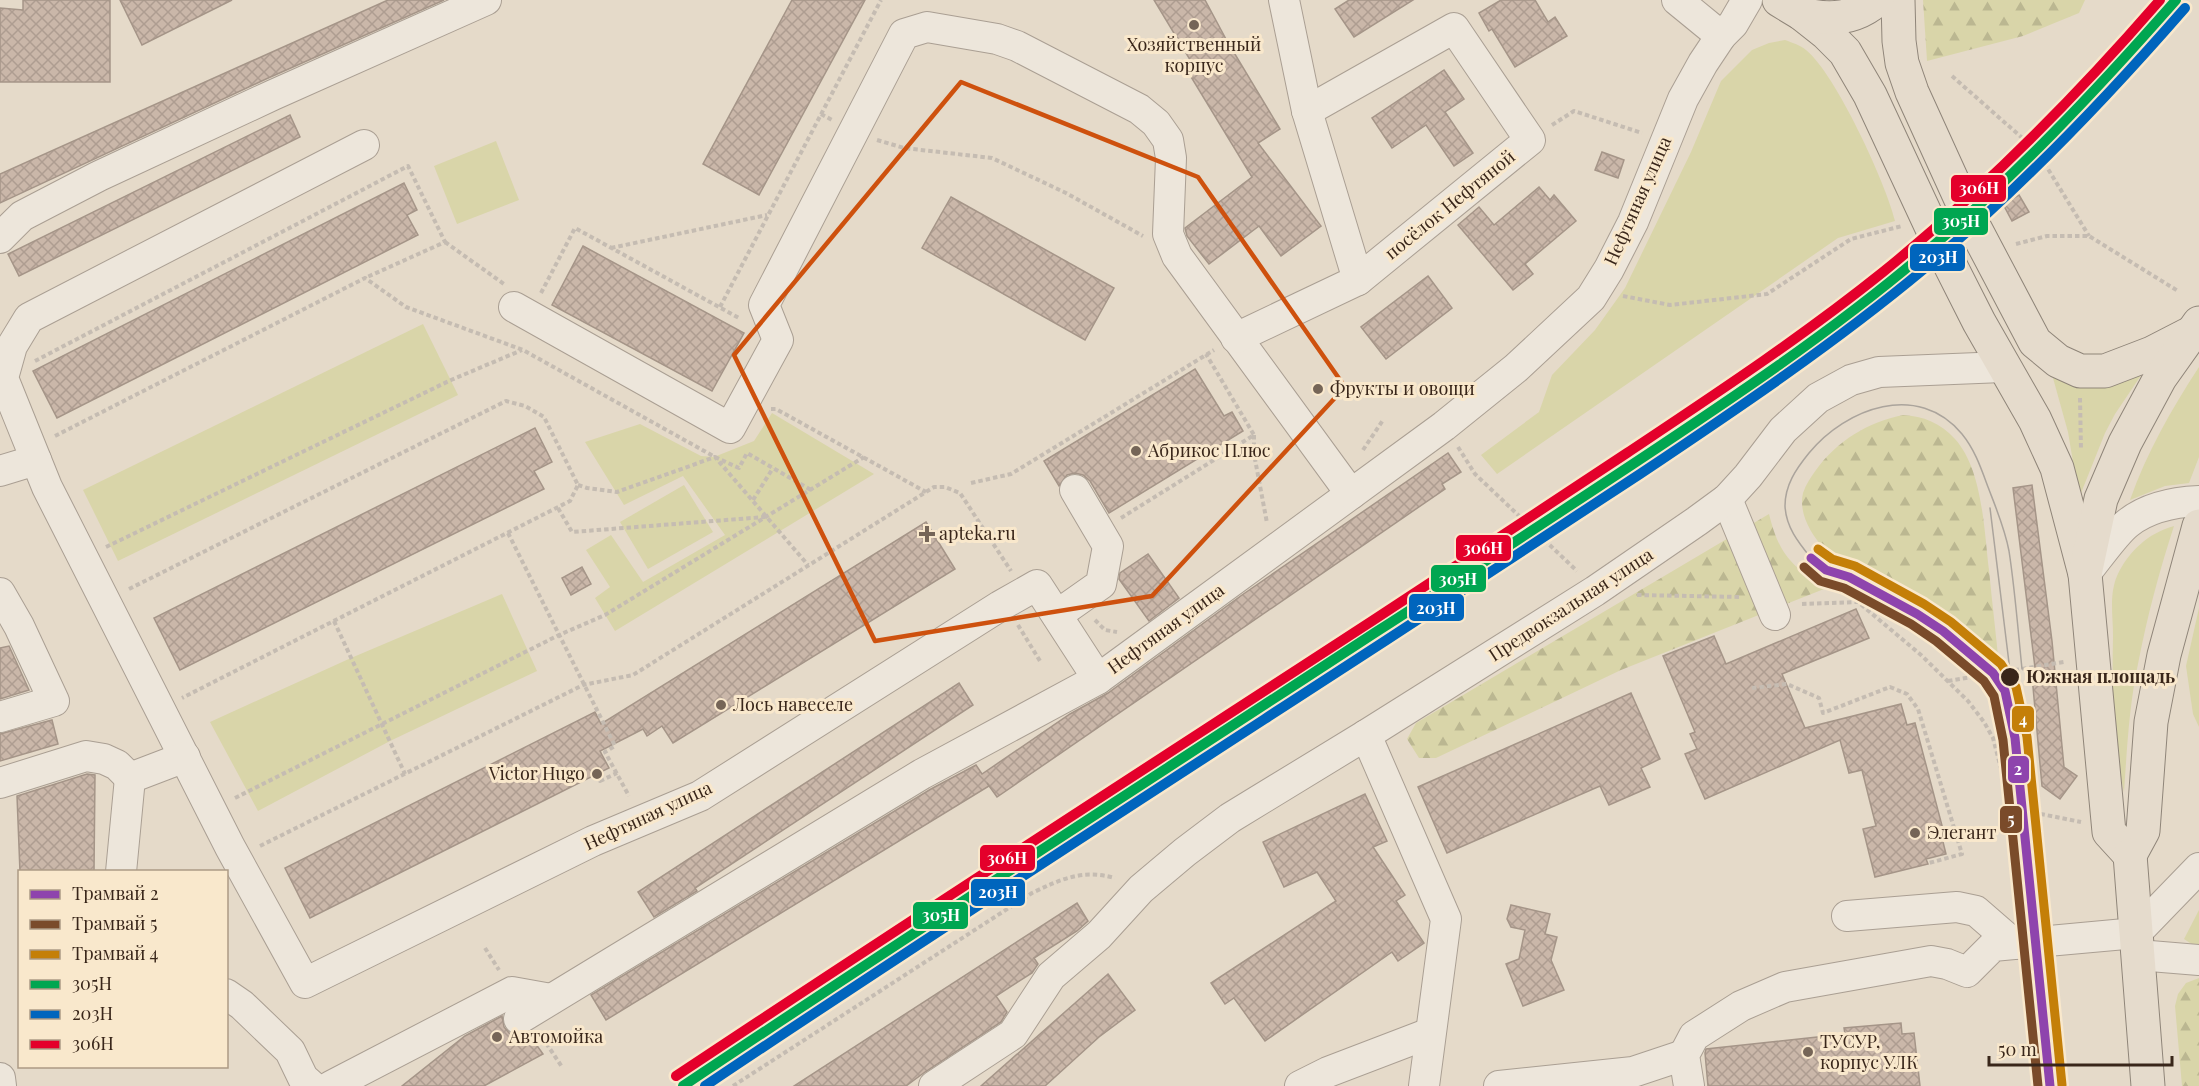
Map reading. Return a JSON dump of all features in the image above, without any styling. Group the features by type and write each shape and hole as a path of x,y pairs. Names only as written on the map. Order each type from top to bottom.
{"main road":[{"path":"1790,7 1820,19 1838,18 1857,13 1877,0"},
{"path":"1898,0 1902,63 1912,92 1968,215 2035,342 2065,364 2080,370 2105,371 2152,353 2195,328"},
{"path":"1790,7 1826,33 1845,52 1858,73 1943,251 2003,367 2035,420 2057,468 2085,574 2109,832 2130,855"},
{"path":"2085,574 2105,489 2155,387 2195,328"},
{"path":"2148,1086 2130,855 2143,831 2151,722 2164,655 2199,526"}],"street":[{"path":"0,238 22,216 99,176 486,0"},
{"path":"1284,0 1307,111 1358,280"},
{"path":"1677,0 1733,20 1790,7"},
{"name":"Нефтяная улица","path":"185,757 230,847 305,983 593,841 700,796 1007,592 1037,585 1067,608 1098,678 1444,426 1498,382 1591,298 1633,222 1683,99 1733,20"},
{"path":"521,297 730,428 778,340 764,305 904,34 927,27 997,39 1017,46 1139,109 1156,123 1168,140 1172,158 1168,234 1177,256 1351,494"},
{"name":"посёлок Нефтяной","path":"1236,338 1358,280 1530,140 1454,28 1307,111"},
{"path":"130,778 185,757 47,487 3,378 12,346 29,318 364,146"},
{"name":"Предвокзальная улица","path":"934,1086 1013,1034 1051,976 1099,935 1141,889 1230,818 1612,579 1727,499 1748,476 1783,430 1818,398 1851,380 1880,372 2003,367"},
{"path":"0,471 36,460"},
{"path":"1067,608 1101,584 1108,546 1075,490"},
{"path":"1727,499 1771,606"},
{"path":"2085,574 2127,524 2154,510 2181,502 2199,501"},
{"path":"0,593 10,629 54,701 0,717"},
{"path":"519,1019 922,774 978,746 1098,678"},
{"path":"1366,735 1446,919 1424,1086"},
{"path":"0,783 86,756 104,759 117,765 130,778"},
{"path":"121,870 130,778"},
{"path":"2137,944 2199,868"},
{"path":"1846,916 1957,907 1976,911 2021,944"},
{"path":"1689,1086 1684,1055 1694,1036 1741,1006 1785,987 1931,961 1947,964 1967,972 1993,946 2021,944 2137,944 2199,960"},
{"path":"332,1086 512,992 551,999"},
{"path":"228,995 242,1005 290,1051 303,1078 312,1086"},
{"path":"1299,1086 1328,1072 1430,1034"},
{"path":"1499,1086 1633,1072 1684,1055"},
{"path":"0,1078 1,1086"}],"path":[{"path":"720,307 881,0"},
{"path":"1952,76 2037,151 2090,236 2178,291"},
{"path":"1530,140 1574,111 1648,135"},
{"path":"821,114 853,132 904,148 992,158 1066,193 1177,256"},
{"path":"28,364 408,166 445,242 521,297 575,228 746,321"},
{"path":"611,248 768,215"},
{"path":"1596,291 1670,305 1767,294 1851,239 1903,226"},
{"path":"2007,247 2047,236 2090,236"},
{"path":"48,428 53,437 365,278 445,242"},
{"path":"365,278 406,308 523,350 714,457 739,468 747,453 811,490"},
{"path":"101,551 110,544 451,380 523,350"},
{"path":"971,483 1011,474 1206,354 1254,435 1254,454 1267,530"},
{"path":"2080,388 2081,453"},
{"path":"104,602 506,401 525,406 544,417 578,485 587,488 617,492 714,457"},
{"path":"776,409 926,492"},
{"path":"1119,519 1254,435"},
{"path":"714,457 808,565"},
{"path":"233,799 559,635 605,615 864,457"},
{"path":"753,500 773,468"},
{"path":"1475,474 1570,565"},
{"path":"160,709 570,501 578,485"},
{"path":"259,846 583,685 633,675 934,487 945,487 960,493 1012,573 1007,592 1040,661"},
{"path":"558,507 572,532 767,516"},
{"path":"508,533 615,746 605,752 643,820"},
{"path":"1012,573 1019,570"},
{"path":"1612,579 1622,590 1634,595 1771,606"},
{"path":"1802,604 1858,602 1892,630 1968,701 1993,738 2019,837 2021,944 2043,1086"},
{"path":"1067,608 1084,610 1105,630 1125,634"},
{"path":"334,621 405,774"},
{"path":"1947,681 2064,662"},
{"path":"1752,688 1787,684 1819,698 1823,713 1890,687 1907,694 1918,709 1962,854 1929,863"},
{"path":"597,774 600,781 617,773"},
{"path":"2011,808 2081,822"},
{"path":"733,1086 1041,888 1060,879 1086,874 1116,879 1141,889"}],"highlighted area":[{"path":"961,82 1198,177 1345,387 1152,596 875,641 734,355"}],"green space":[{"path":"1923,0 2085,0 2079,13 2023,36 1927,61"},
{"path":"1785,40 1799,45 1818,62 1845,104 1871,156 1895,221 1838,238 1497,474 1481,455 1539,412 1552,375 1595,330 1625,288 1691,152 1721,81 1752,50"},
{"path":"496,141 519,200 457,224 434,166"},
{"path":"423,324 458,395 118,561 83,490"},
{"path":"2199,367 2199,457 2189,483 2165,486 2130,500 2160,432"},
{"path":"2144,371 2105,433 2079,498 2068,432 2053,378 2084,385"},
{"path":"772,413 874,474 615,631 595,598 610,587 586,550 611,535 643,582 725,535 683,476 624,505 585,442 640,424 701,456 714,457 754,441"},
{"path":"1903,415 1925,419 1944,429 1955,439 1971,467 1981,502 1999,666 1935,615 1895,592 1851,573 1819,543 1805,518 1802,506 1803,493 1810,478 1824,460 1854,434 1878,422"},
{"path":"684,485 713,532 648,569 620,522"},
{"path":"1769,514 1777,540 1788,558 1824,589 1621,670 1436,758 1419,758 1407,739 1416,723"},
{"path":"2174,526 2145,629 2135,680 2124,792 2117,753 2114,714 2113,591 2117,576 2133,551 2156,533"},
{"path":"502,594 537,671 390,741 258,811 210,722 351,658"},
{"path":"2199,608 2199,727 2193,714 2186,666"},
{"path":"2199,910 2199,946 2184,939"},
{"path":"2199,978 2199,1086 2182,1086 2175,1006 2178,994 2186,983"}],"building":[{"path":"23,0 110,0 110,82 0,82 0,8 23,10"},
{"path":"120,0 232,0 142,45"},
{"path":"388,0 444,0 266,79 0,203 0,174"},
{"path":"792,0 865,0 759,195 703,164"},
{"path":"1154,0 1205,0 1280,129 1258,143 1321,226 1281,256 1259,226 1209,264 1187,236 1185,228 1252,177 1185,67 1192,63"},
{"path":"1349,0 1413,0 1354,37 1335,9"},
{"path":"1501,0 1535,0 1548,22 1555,17 1567,36 1515,67 1492,29 1489,31 1479,13"},
{"path":"1444,70 1464,99 1445,112 1473,153 1454,166 1426,125 1392,148 1372,118"},
{"path":"290,115 300,137 19,276 8,254"},
{"path":"1602,152 1624,160 1618,178 1595,170"},
{"path":"404,183 417,210 407,215 418,235 57,418 33,371"},
{"path":"1539,187 1550,200 1554,195 1576,221 1525,264 1533,274 1513,290 1458,225 1479,207 1494,225"},
{"path":"2019,195 2029,212 2012,221 2003,204"},
{"path":"951,197 1114,288 1085,340 922,248"},
{"path":"583,246 744,333 712,391 552,305"},
{"path":"1428,276 1452,308 1386,359 1361,327"},
{"name":"Абрикос Плюс","path":"1195,369 1224,416 1232,412 1243,431 1109,513 1090,481 1083,475 1075,473 1067,475 1059,486 1044,461"},
{"path":"535,428 552,462 534,471 544,489 180,670 154,618"},
{"path":"1448,453 1461,472 1442,484 1445,489 997,797 987,783 989,786 606,1020 591,995 931,789 976,765 982,774 1070,714 1108,693 1242,595"},
{"path":"2032,485 2052,641 2064,767 2077,776 2060,799 2042,786 2032,676 2036,676 2013,488"},
{"path":"926,522 955,569 673,743 662,726 647,736 643,729 600,751 609,768 310,918 285,868 595,712 601,724"},
{"path":"1148,554 1179,598 1149,621 1119,579 1120,573"},
{"path":"582,567 591,584 571,595 562,578"},
{"path":"1856,609 1869,638 1782,674 1805,728 1901,704 1907,725 1915,723 1945,837 1942,838 1946,854 1926,859 1928,864 1875,877 1863,829 1876,826 1862,770 1849,773 1840,740 1705,799 1685,754 1697,749 1690,734 1695,732 1663,656 1714,636 1726,664"},
{"path":"9,646 29,690 0,699 0,648"},
{"path":"959,683 973,705 695,888 697,891 654,917 638,892"},
{"path":"1631,693 1660,759 1641,768 1650,787 1609,805 1600,786 1447,853 1418,787"},
{"path":"52,720 58,744 0,761 0,734"},
{"path":"87,774 95,775 94,870 20,870 17,796"},
{"path":"1365,794 1387,841 1373,847 1405,895 1396,901 1424,943 1398,961 1392,952 1265,1041 1234,998 1225,1004 1211,983 1336,901 1317,872 1284,887 1263,842"},
{"path":"1077,903 1088,921 1077,931 1034,958 1038,964 1032,973 996,996 1007,1012 1001,1022 906,1086 794,1086"},
{"path":"1511,905 1550,914 1545,934 1557,937 1551,960 1564,990 1523,1006 1506,964 1519,959 1525,930 1511,927 1507,919"},
{"path":"1108,974 1135,1010 1099,1037 1045,1086 981,1086"},
{"name":"Автомойка","path":"502,1016 504,1027 510,1034 519,1036 528,1033 543,1054 484,1086 402,1086 465,1036"},
{"name":"ТУСУР, корпус УЛК","path":"1901,1023 1902,1034 1914,1033 1920,1086 1708,1086 1706,1049 1845,1034 1844,1028"}],"tram line":[{"path":"1811,558 1790,527 1785,506 1785,498 1792,478 1809,453 1824,437 1862,413 1883,407 1904,405 1925,408 1944,418 1962,434 1983,473 2007,543 2022,669"},
{"path":"1990,508 2010,671 2026,714"},
{"name":"4","path":"1818,549 1832,559 1855,566 1924,604 1951,622 2001,664 2016,687 2027,737 2062,1085"},
{"name":"2","path":"1811,558 1826,570 1849,577 1943,631 1993,673 2005,691 2015,738 2050,1086"},
{"name":"5","path":"1804,567 1820,581 1844,588 1911,624 1936,641 1984,681 1994,696 2003,740 2038,1086"}],"transit line":[{"name":"306Н","path":"676,1076 1500,537 1821,320 1883,272 1993,176 2062,108 2160,0"},
{"name":"305Н","path":"683,1086 942,914 1633,464 1815,339 1886,285 1988,197 2084,101 2176,0"},
{"name":"203Н","path":"705,1086 1640,474 1820,350 1890,297 1993,208 2092,111 2185,8"}],"place":[{"name":"Хозяйственный корпус","path":"1194,25"},
{"name":"Фрукты и овощи","path":"1318,389"},
{"name":"Абрикос Плюс","path":"1136,451"},
{"name":"apteka.ru","path":"927,534"},
{"name":"Южная площадь","path":"2010,677"},
{"name":"Лось навеселе","path":"721,705"},
{"name":"Victor Hugo","path":"597,774"},
{"name":"Элегант","path":"1915,833"},
{"name":"Автомойка","path":"497,1037"},
{"name":"ТУСУР, корпус УЛК","path":"1808,1052"}]}
